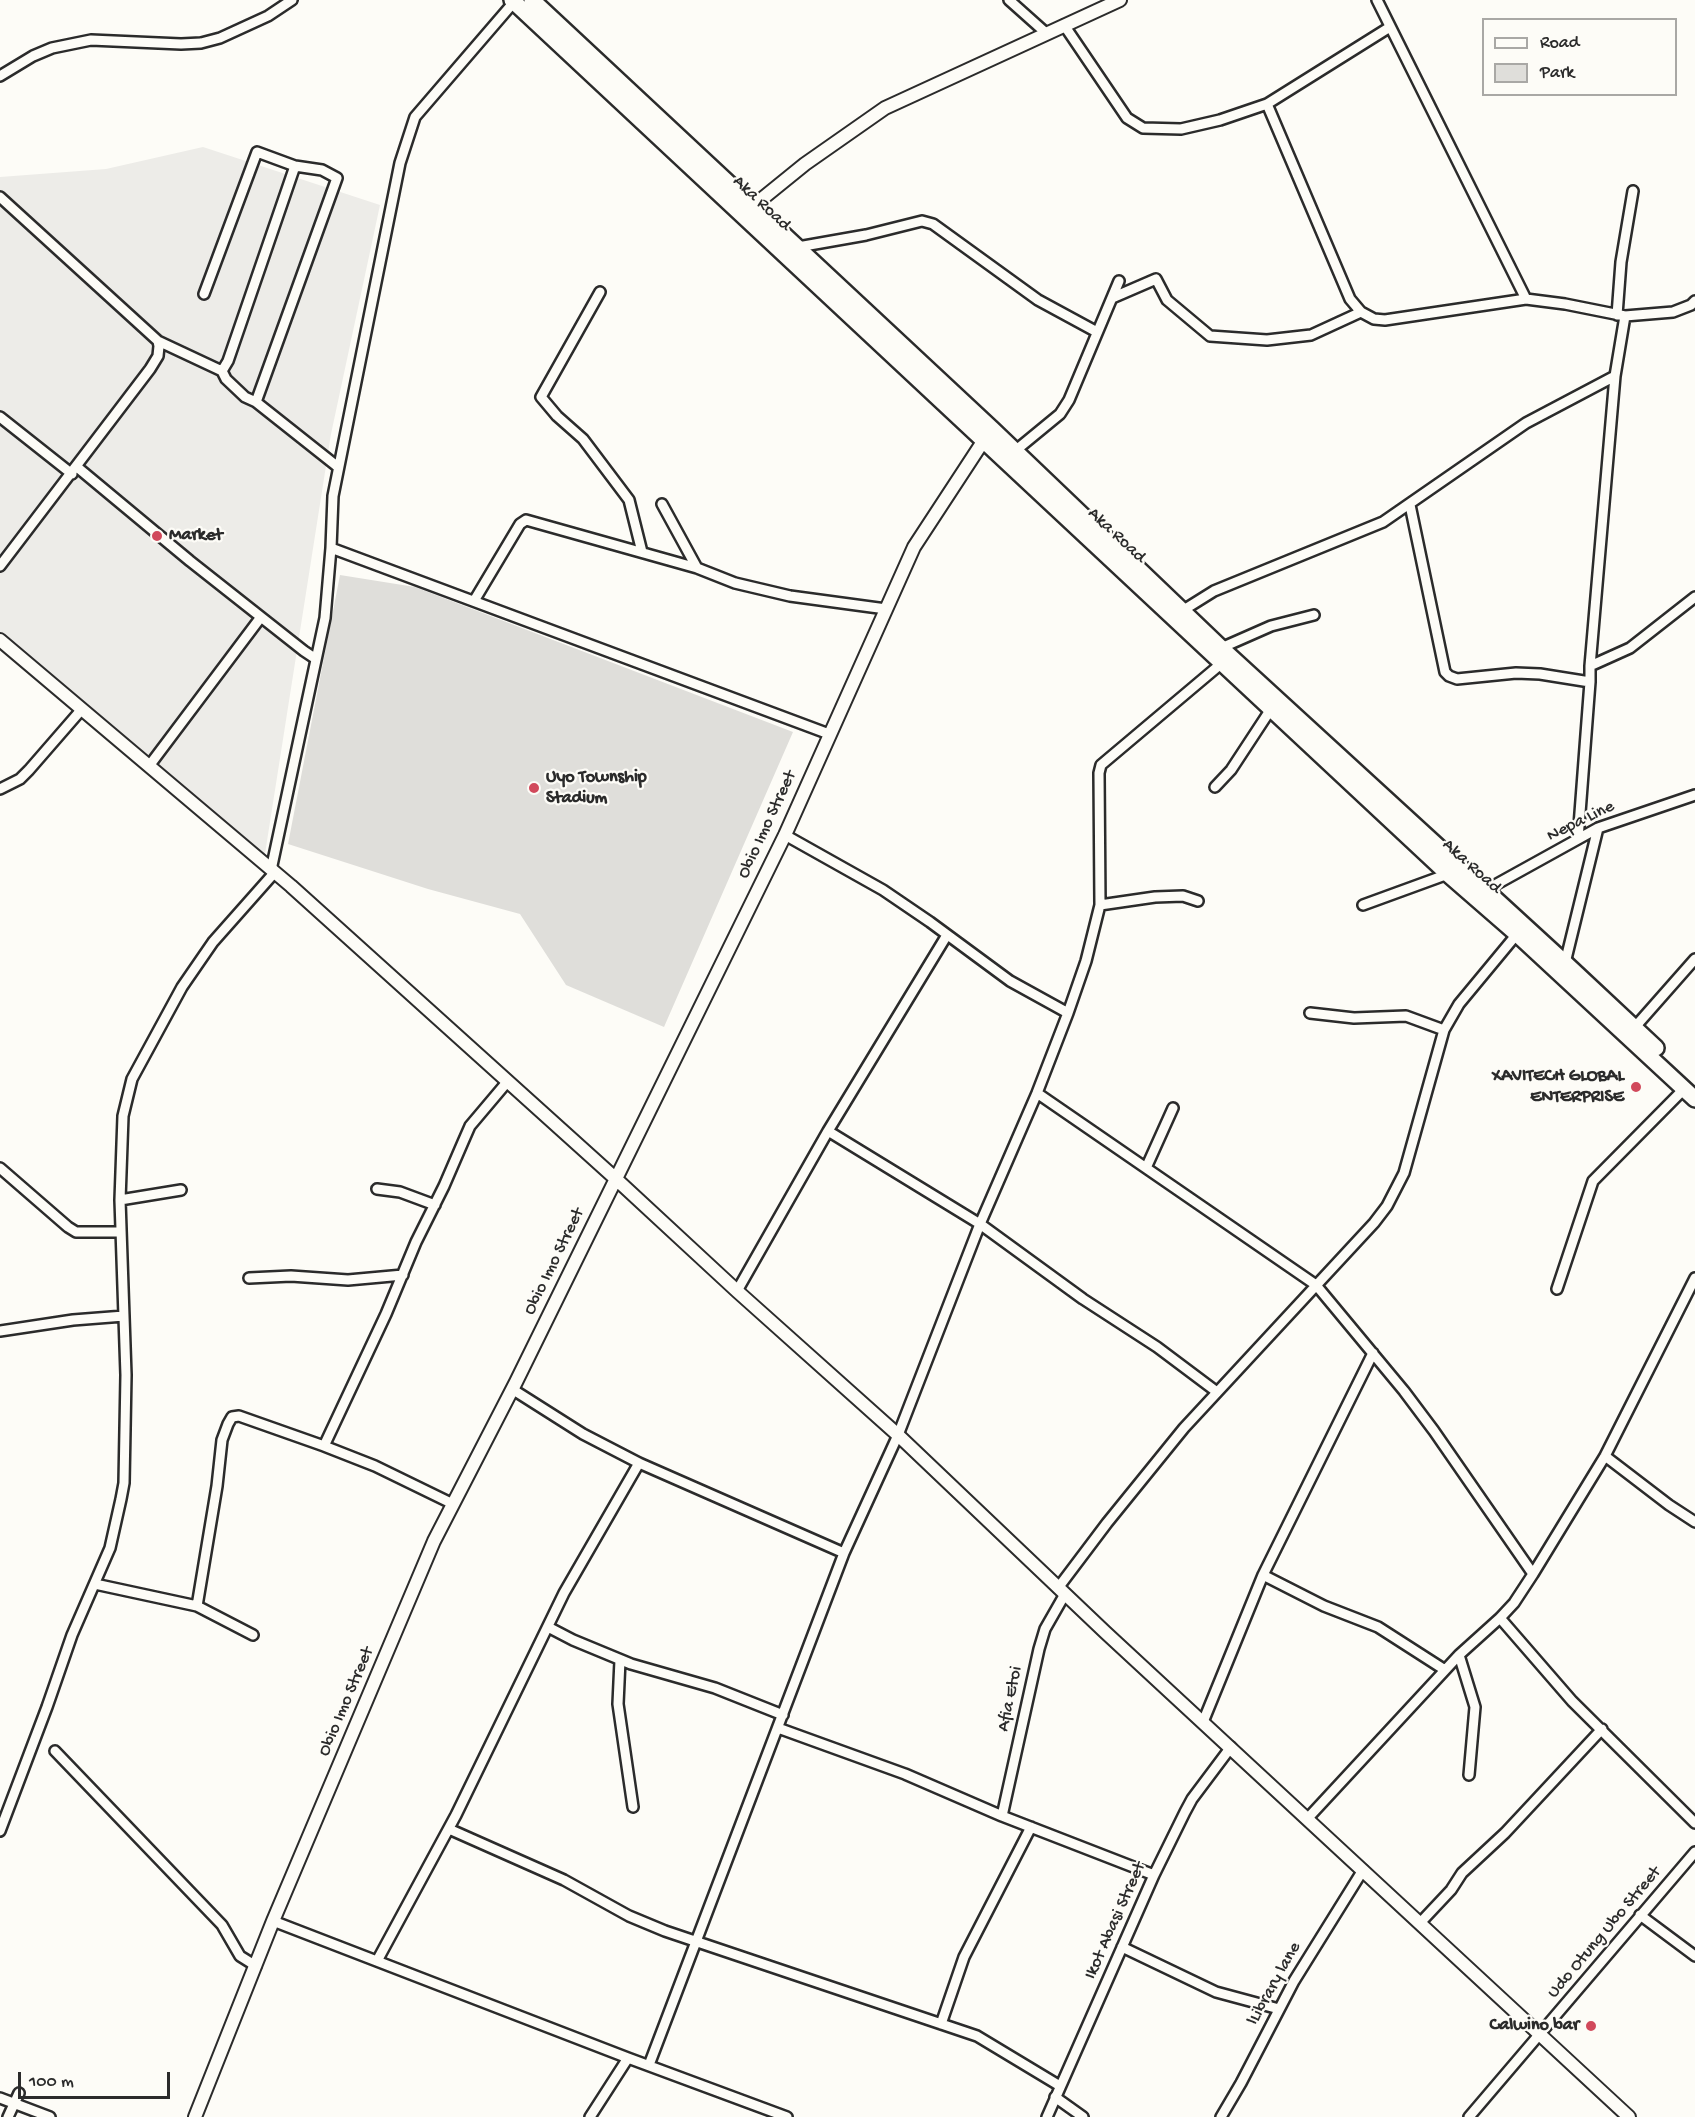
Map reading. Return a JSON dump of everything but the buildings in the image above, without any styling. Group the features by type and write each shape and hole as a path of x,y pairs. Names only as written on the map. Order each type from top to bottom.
{"main road":[{"name":"Aka Road","path":"532,0 650,112 984,440 1221,655 1486,890 1635,1027 1692,1091"},
{"name":"Aka Road","path":"513,1 748,210 798,247 1182,611 1271,709 1448,874 1692,1091"}],"street":[{"path":"0,76 33,56 52,48 91,40 181,44 210,41 268,16 292,0"},
{"path":"1009,0 1046,33"},
{"path":"748,210 805,165 885,108 1120,0"},
{"path":"1377,0 1526,299"},
{"path":"274,872 271,870 325,618 333,496 338,467 397,174 408,133 415,117 513,1"},
{"path":"1064,25 1127,118 1143,128 1181,129 1220,120 1267,104 1390,27"},
{"path":"1267,104 1350,299 1361,312 1374,319 1385,320 1526,299 1566,304 1621,316 1673,312 1694,305"},
{"path":"204,294 257,152 295,166 322,170 337,178 256,402"},
{"path":"222,370 228,361 295,166"},
{"path":"1578,839 1590,666 1621,316 1621,262 1633,191"},
{"path":"0,197 158,341 222,370 226,379 245,397 256,402 338,467"},
{"path":"798,247 866,235 922,221 933,224 1038,300 1097,332"},
{"path":"1112,298 1156,279 1167,300 1210,336 1267,340 1311,336 1361,312"},
{"path":"1015,451 1060,414 1065,407 1119,281"},
{"path":"600,292 541,397 557,416 583,439 629,500 642,552"},
{"path":"0,566 150,369 158,356 158,341"},
{"path":"1182,611 1214,591 1383,522 1526,423 1615,376"},
{"path":"0,417 74,471 316,659"},
{"name":"Obio Imo Street","path":"195,2117 273,1921 434,1541 512,1389 785,835 914,547 984,440"},
{"path":"662,504 697,568"},
{"path":"1410,505 1445,672 1449,676 1457,679 1516,673 1540,674 1590,682"},
{"path":"474,601 520,524 526,520 697,568 735,583 790,596 886,609"},
{"path":"331,548 829,734"},
{"path":"1590,666 1630,648 1695,597"},
{"path":"649,2065 844,1553 898,1435 980,1224 1037,1093 1068,1013 1086,961 1100,905 1099,773 1101,765 1221,655 1271,626 1314,615"},
{"path":"149,766 261,617"},
{"path":"0,640 274,872 508,1081 898,1435 1062,1591 1629,2117"},
{"path":"0,789 20,779 82,709"},
{"path":"1215,787 1231,770 1271,709"},
{"name":"Nepa Line","path":"1486,890 1598,828 1695,795"},
{"path":"1565,963 1598,828"},
{"path":"785,835 883,890 1010,981 1068,1013"},
{"path":"0,1831 44,1718 72,1635 110,1548 124,1483 126,1375 120,1200 123,1116 132,1079 182,987 213,942 274,872"},
{"path":"1363,906 1448,874"},
{"path":"1100,905 1183,896 1198,901"},
{"name":"Afia Etoi","path":"1002,1816 1039,1649 1062,1591 1113,1515 1184,1428 1374,1223 1398,1187 1444,1030 1459,1004 1517,934"},
{"path":"737,1291 828,1131 946,935"},
{"path":"1635,1027 1695,959"},
{"path":"1310,1013 1354,1018 1406,1016 1444,1030"},
{"path":"324,1446 470,1126 508,1081"},
{"path":"1557,1288 1593,1181 1692,1091"},
{"path":"1037,1093 1316,1285 1434,1431 1533,1574"},
{"path":"1146,1168 1173,1108"},
{"path":"828,1131 980,1224 1083,1299 1157,1347 1217,1392"},
{"path":"0,1168 76,1232 121,1232"},
{"path":"377,1189 400,1192 435,1205"},
{"path":"120,1200 181,1190"},
{"path":"249,1278 291,1276 348,1280 403,1275"},
{"path":"1308,1818 1459,1655 1514,1603 1605,1456 1695,1278"},
{"path":"0,1331 73,1320 124,1316"},
{"path":"1203,1722 1263,1575 1373,1353"},
{"path":"512,1389 583,1434 639,1463 844,1553"},
{"path":"196,1606 218,1485 222,1440 232,1417 239,1416 375,1466 453,1504"},
{"path":"1605,1456 1695,1522"},
{"path":"377,1961 449,1829 585,1556 639,1463"},
{"path":"1263,1575 1324,1606 1378,1627 1445,1670"},
{"path":"95,1584 196,1606 253,1635"},
{"path":"1500,1618 1572,1701 1695,1823"},
{"path":"548,1627 620,1659 656,1672 715,1688 783,1715"},
{"path":"1459,1655 1475,1707 1469,1774"},
{"path":"620,1659 618,1704 633,1807"},
{"path":"778,1728 905,1774 1002,1816 1154,1875"},
{"path":"1420,1923 1451,1890 1462,1873 1511,1827 1602,1729"},
{"name":"Ikot Abasi Street","path":"1047,2117 1154,1875 1192,1799 1231,1747"},
{"path":"55,1751 222,1925 240,1956 256,1965"},
{"path":"941,2024 964,1957 1031,1827"},
{"path":"449,1829 564,1880 629,1916 665,1931 977,2036 1060,2086"},
{"name":"Udo Otung Ubo Street","path":"1469,2117 1695,1852"},
{"name":"lLibrary lane","path":"1221,2117 1293,1981 1363,1870"},
{"path":"1640,1915 1695,1956"},
{"path":"273,1921 787,2117"},
{"path":"1122,1947 1216,1992 1279,2009"},
{"path":"590,2117 628,2058"},
{"path":"8,2117 19,2093"},
{"path":"1055,2097 1083,2117"},
{"path":"0,2098 50,2117"}],"shaded area":[{"name":"Market","path":"203,147 380,205 331,434 264,860 0,638 0,177 106,169"}],"green space":[{"name":"Uyo Township Stadium","path":"340,575 415,587 793,732 664,1027 566,985 520,914 428,889 288,844"}],"place":[{"name":"Market","path":"157,536"},
{"name":"Uyo Township Stadium","path":"534,788"},
{"name":"XAVITECH GLOBAL ENTERPRISE","path":"1636,1087"},
{"name":"Calwino bar","path":"1591,2026"}]}
